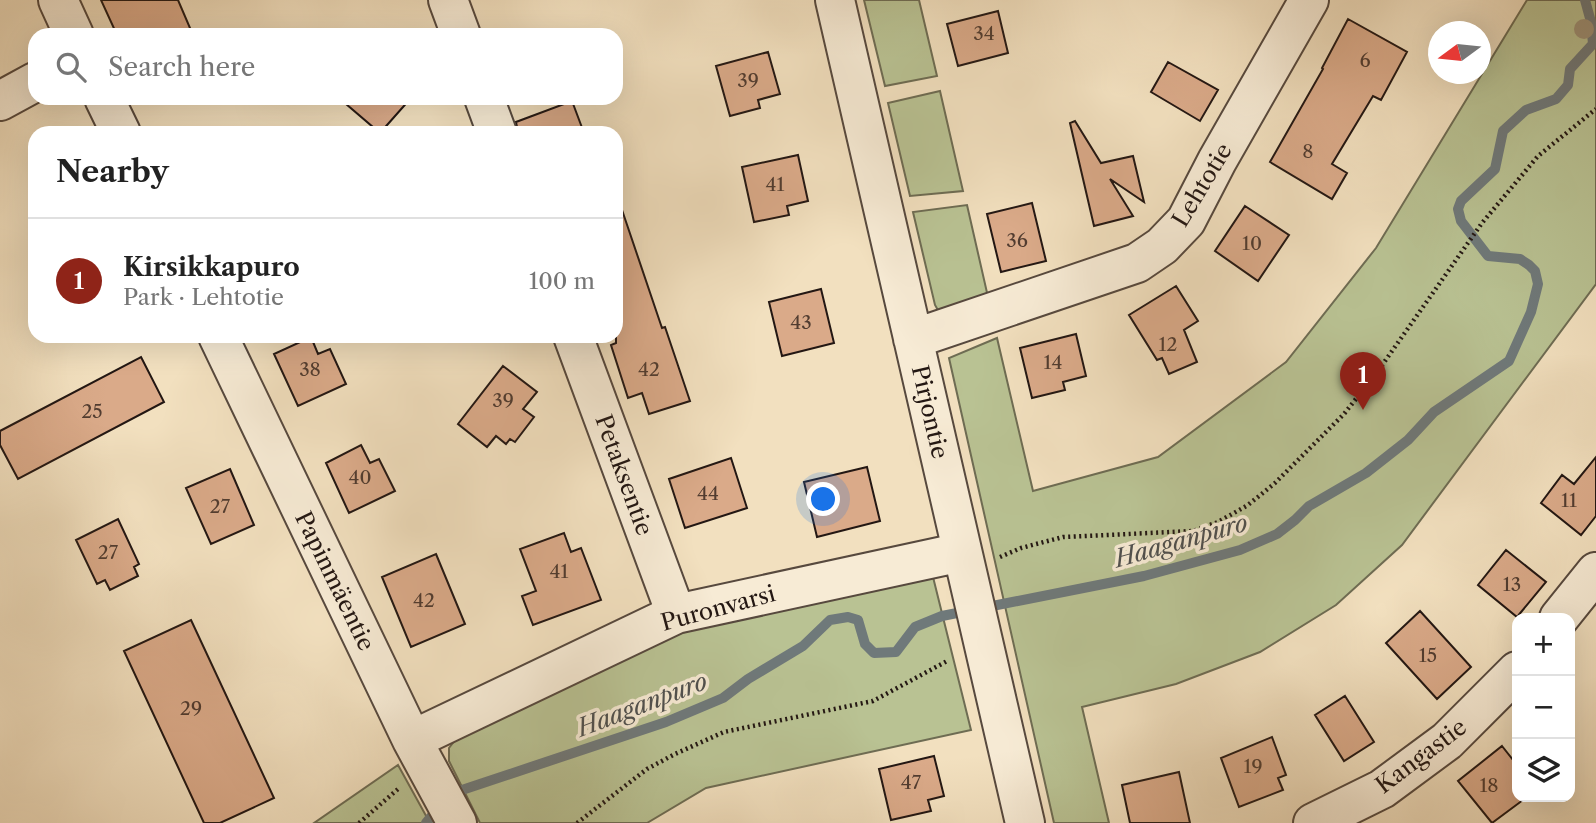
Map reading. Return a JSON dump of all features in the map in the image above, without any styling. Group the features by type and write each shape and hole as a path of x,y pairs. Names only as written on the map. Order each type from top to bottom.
{"street":[{"path":"58,0 71,28"},
{"path":"448,0 458,28"},
{"name":"Pirjontie","path":"835,0 1026,823"},
{"name":"Lehtotie","path":"913,339 1137,263 1163,246 1186,221 1309,0"},
{"path":"0,101 28,86"},
{"path":"107,105 118,126"},
{"path":"487,105 495,126"},
{"name":"Papinmäentie","path":"221,343 423,761 457,823"},
{"name":"Petaksentie","path":"576,343 676,614"},
{"name":"Puronvarsi","path":"423,761 676,614 966,570"},
{"path":"1563,613 1596,572"},
{"name":"Kangastie","path":"1313,823 1382,789 1447,741 1512,676"}],"path":[{"path":"966,570 1021,548 1063,537 1193,531 1218,522 1248,505 1293,467 1344,414 1482,223 1538,156 1596,110"},
{"path":"578,823 647,769 687,748 724,732 873,701 982,640"},
{"path":"359,823 393,793 423,761"}],"green space":[{"path":"864,0 919,0 937,76 885,86"},
{"path":"1527,0 1596,0 1596,284 1402,545 1336,605 1260,652 1176,684 1082,707 1109,823 1054,823 949,358 997,338 1033,491 1158,457 1286,362 1376,248 1476,84 1491,84 1491,59"},
{"path":"940,91 963,191 910,196 888,103"},
{"path":"967,205 988,297 939,312 935,305 913,212"},
{"path":"933,577 971,730 706,788 647,823 480,823 449,761 449,748 466,726 678,634 784,603"},
{"path":"398,765 430,823 314,823"}],"building":[{"path":"101,0 178,0 190,28 114,28"},
{"path":"998,11 1008,53 958,66 947,24"},
{"path":"1348,19 1407,52 1381,100 1373,96 1332,164 1347,173 1332,199 1270,162"},
{"path":"768,52 780,94 758,100 760,108 730,116 716,66"},
{"path":"1168,62 1218,90 1200,121 1151,92"},
{"path":"347,105 405,105 386,126 372,126"},
{"path":"561,105 574,105 581,126 517,126 516,122"},
{"path":"1075,121 1101,163 1133,156 1144,202 1110,179 1133,216 1094,226 1070,123"},
{"path":"798,155 808,201 787,206 789,215 754,222 742,167"},
{"path":"1032,203 1046,261 1001,272 987,214"},
{"path":"1245,206 1289,235 1258,281 1215,251"},
{"path":"623,213 690,401 649,414 642,393 628,398 611,345 623,343"},
{"path":"1176,286 1198,321 1184,330 1197,362 1169,374 1162,358 1157,360 1129,315"},
{"path":"821,289 834,343 782,356 769,302"},
{"path":"1076,334 1086,376 1063,382 1065,390 1032,398 1020,348"},
{"path":"298,343 313,343 318,354 330,349 346,384 298,406 274,354"},
{"path":"141,357 164,402 18,479 0,445 0,431"},
{"path":"503,366 537,392 523,409 534,417 515,442 510,439 506,444 496,436 487,447 458,424"},
{"path":"361,445 370,463 379,459 395,491 349,513 326,463"},
{"path":"1596,457 1596,516 1581,535 1541,503 1562,475 1574,484"},
{"path":"731,458 747,508 685,528 669,479"},
{"path":"867,467 880,521 817,537 804,482"},
{"path":"230,469 254,525 211,544 186,488"},
{"path":"118,519 139,564 134,567 138,576 110,590 105,580 97,584 76,540"},
{"path":"564,533 571,552 581,548 601,600 533,625 522,596 536,591 520,549"},
{"path":"1506,550 1546,582 1520,613 1512,613 1478,585"},
{"path":"436,554 465,624 411,647 382,577"},
{"path":"1420,611 1471,667 1437,699 1386,643"},
{"path":"191,620 274,798 220,823 204,823 124,651"},
{"path":"1345,696 1374,742 1344,761 1315,715"},
{"path":"1272,737 1286,775 1278,778 1283,790 1239,807 1221,758"},
{"path":"1502,746 1512,759 1512,802 1520,802 1492,823 1458,781"},
{"path":"934,756 944,796 928,800 931,811 891,820 879,769"},
{"path":"1179,772 1190,823 1130,823 1122,785"}],"waterway":[{"name":"Haaganpuro","path":"450,794 666,722 723,698 748,679 803,646 830,620 848,617 858,620 865,644 874,653 896,652 915,627 942,616 1144,576 1240,550 1277,534 1309,506 1366,473 1408,440 1434,412 1509,361 1531,312 1538,284 1535,271 1520,259 1488,256 1461,221 1458,209 1461,201 1495,169 1503,131 1526,110 1556,99 1568,85 1570,69 1593,44 1585,0"},
{"name":"Haaganpuro","path":"426,823 440,806"}],"place":[{"name":"Kirsikkapuro","path":"1363,410"}]}
